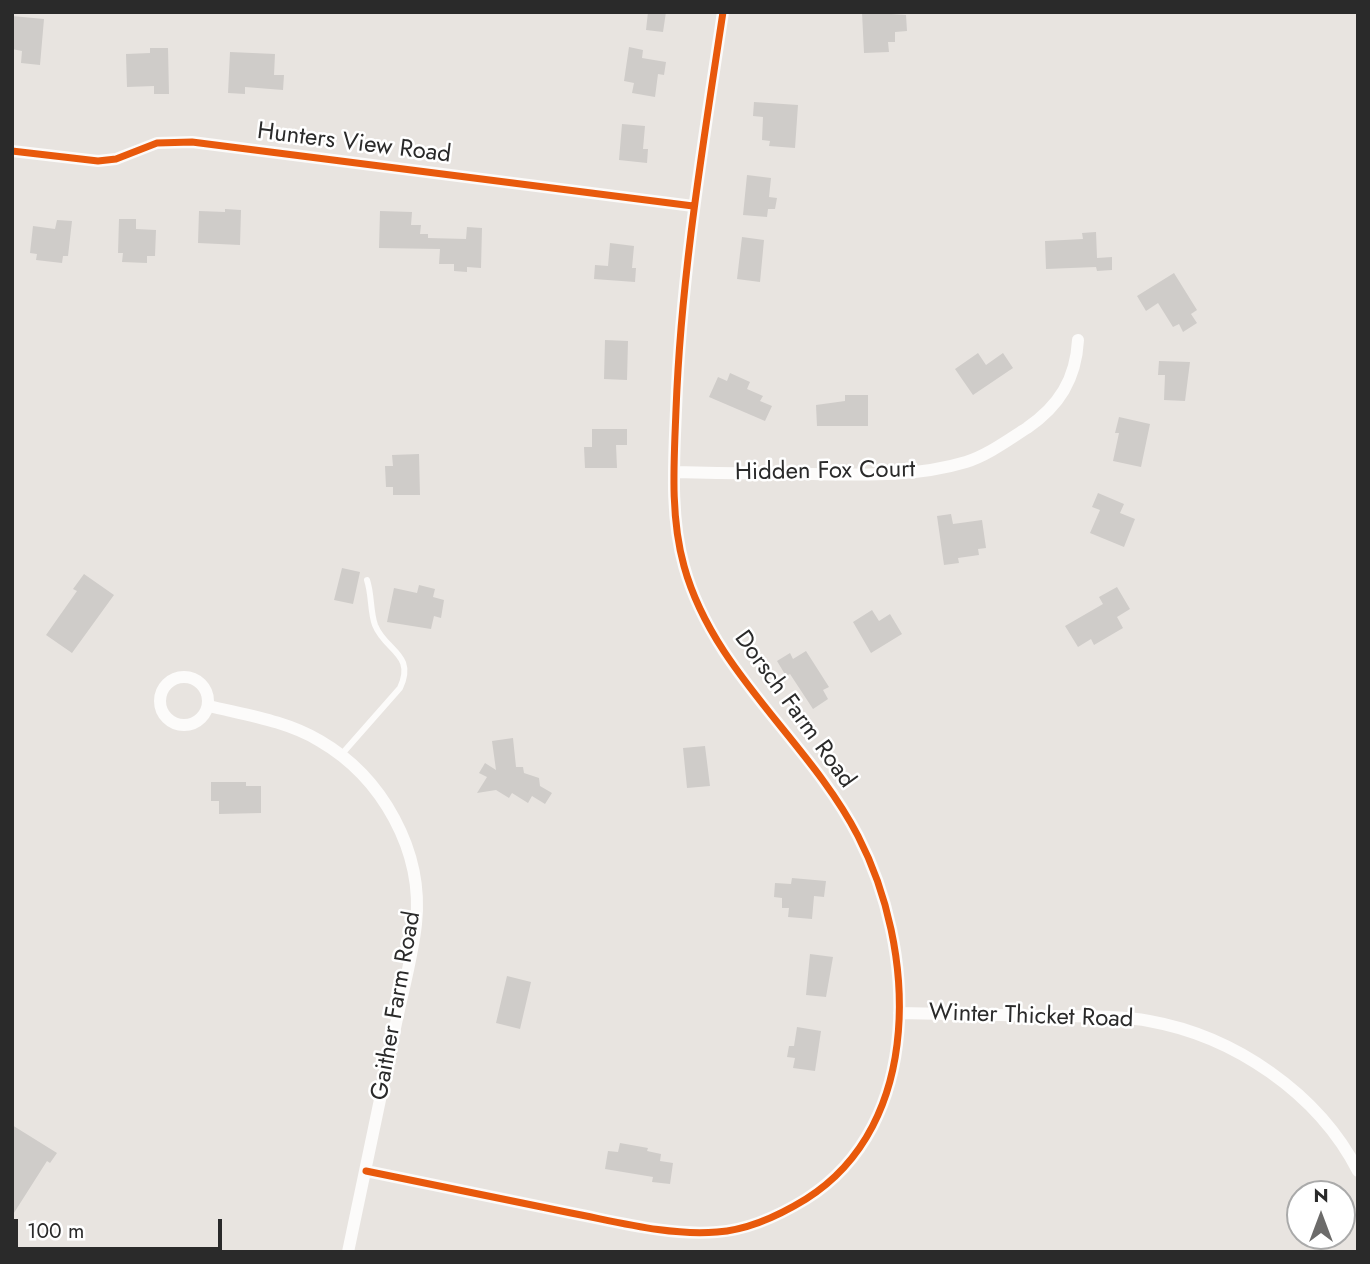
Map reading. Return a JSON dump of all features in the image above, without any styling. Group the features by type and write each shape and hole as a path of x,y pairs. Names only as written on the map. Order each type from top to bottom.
{"street":[{"name":"Dorsch Farm Road","path":"366,1171 626,1224 694,1233 725,1232 754,1224 792,1208 827,1185 858,1151 877,1121 887,1092 895,1060 899,1013 890,925 872,869 858,836 833,794 763,707 702,612 685,569 676,531 674,472 679,337 693,206 723,12"},
{"name":"Hunters View Road","path":"12,151 98,161 116,159 157,143 192,142 693,206"},
{"name":"Hidden Fox Court","path":"674,472 883,475 925,471 968,461 1004,443 1035,422 1057,400 1071,382 1077,365 1079,340"},
{"path":"188,677 199,681 207,692 209,706 198,722 190,726 178,725 166,719 160,708 160,696 165,686 176,678 188,677"},
{"name":"Gaither Farm Road","path":"209,706 291,728 318,740 341,755 366,777 385,804 402,835 413,866 416,923 348,1252"},
{"name":"Winter Thicket Road","path":"899,1013 1117,1017 1149,1021 1187,1032 1260,1065 1288,1086 1313,1109 1358,1171"}],"lane":[{"path":"341,755 400,688 405,677 400,656 375,624 368,580"}],"building":[{"path":"648,12 666,12 663,32 646,30"},
{"path":"862,12 906,15 907,31 895,32 895,42 888,42 889,52 864,53"},
{"path":"12,16 44,19 40,65 21,63 22,51 12,49"},
{"path":"629,47 643,50 642,58 666,62 664,75 658,74 655,97 632,93 634,83 624,81"},
{"path":"150,48 168,48 169,94 154,94 154,86 127,87 126,54 150,53"},
{"path":"230,52 275,54 274,75 284,75 283,90 245,87 245,94 228,93"},
{"path":"754,102 798,105 795,148 769,146 770,141 762,140 763,117 753,116"},
{"path":"622,124 645,126 643,149 648,149 647,163 619,160"},
{"path":"747,175 771,178 769,197 777,198 775,209 768,209 767,217 743,215"},
{"path":"225,209 241,210 240,245 198,243 199,211 225,212"},
{"path":"380,211 412,212 411,225 421,225 420,234 428,234 428,238 466,239 467,227 482,228 481,268 467,267 467,272 454,271 454,264 439,264 440,249 379,248"},
{"path":"119,219 136,219 136,229 156,230 155,256 147,256 147,263 122,262 123,253 118,253"},
{"path":"57,220 72,221 68,256 63,256 62,263 36,260 37,254 30,253 33,226 55,229"},
{"path":"1096,232 1097,258 1112,257 1112,270 1097,271 1096,267 1046,269 1045,241 1083,239 1082,233"},
{"path":"742,237 764,240 760,282 737,279"},
{"path":"610,243 634,246 632,268 636,268 635,282 594,279 595,265 608,266"},
{"path":"1174,273 1197,310 1191,314 1197,323 1183,332 1179,324 1173,327 1158,303 1146,311 1137,296"},
{"path":"605,340 628,341 627,380 604,379"},
{"path":"978,353 986,365 1003,353 1013,368 973,395 955,369"},
{"path":"1159,361 1190,362 1185,401 1164,400 1165,375 1158,375"},
{"path":"730,373 750,382 747,389 763,396 760,401 772,406 765,421 709,397 718,377 727,381"},
{"path":"845,395 868,395 868,426 817,426 816,405 845,401"},
{"path":"1119,417 1150,424 1141,467 1113,461 1119,433 1115,433"},
{"path":"592,429 627,429 627,445 616,445 617,468 585,468 584,447 592,447"},
{"path":"419,454 420,495 393,495 393,487 386,487 385,466 393,466 392,455"},
{"path":"1098,493 1124,504 1120,513 1135,519 1124,547 1090,533 1100,510 1092,507"},
{"path":"951,514 953,524 982,520 986,548 978,549 979,555 958,558 959,563 944,565 937,516"},
{"path":"342,568 360,572 353,604 334,600"},
{"path":"84,574 114,595 72,653 46,635 77,591 73,589"},
{"path":"419,585 435,589 433,597 444,600 441,618 434,616 431,629 387,622 394,588 417,593"},
{"path":"1117,587 1130,609 1117,617 1123,628 1094,645 1091,639 1078,647 1065,626 1103,604 1099,597"},
{"path":"872,610 879,621 890,614 902,634 871,653 853,622"},
{"path":"806,651 829,687 823,690 828,699 813,709 790,674 786,676 777,661 790,653 793,659"},
{"path":"513,738 516,767 523,767 524,773 539,778 540,786 552,793 545,804 532,796 528,803 512,793 509,798 496,790 477,793 487,777 479,773 485,763 496,770 492,741"},
{"path":"705,746 710,786 687,788 683,748"},
{"path":"211,782 246,782 246,786 261,786 261,813 219,814 219,801 211,801"},
{"path":"792,878 826,881 824,897 814,896 812,919 788,917 789,908 782,908 782,898 774,897 775,883 791,884"},
{"path":"810,954 833,957 826,997 806,995"},
{"path":"507,976 531,982 520,1029 496,1023"},
{"path":"797,1027 821,1031 815,1071 793,1068 795,1058 787,1057 789,1046 794,1046"},
{"path":"12,1125 57,1153 50,1163 47,1161 12,1216"},
{"path":"620,1143 648,1148 647,1151 661,1154 660,1161 673,1163 670,1184 652,1182 653,1177 605,1169 608,1151 618,1152"}],"cycle path":[{"path":"366,1171 644,1227 699,1233 729,1231 763,1221 796,1205 845,1166 872,1126 890,1081 898,1031 898,980 891,929 877,881 858,836 838,801 739,673 717,640 698,604 684,566 677,528 674,469 683,310 694,211 723,12"},
{"path":"12,151 98,161 116,159 157,143 192,142 693,206"}]}
